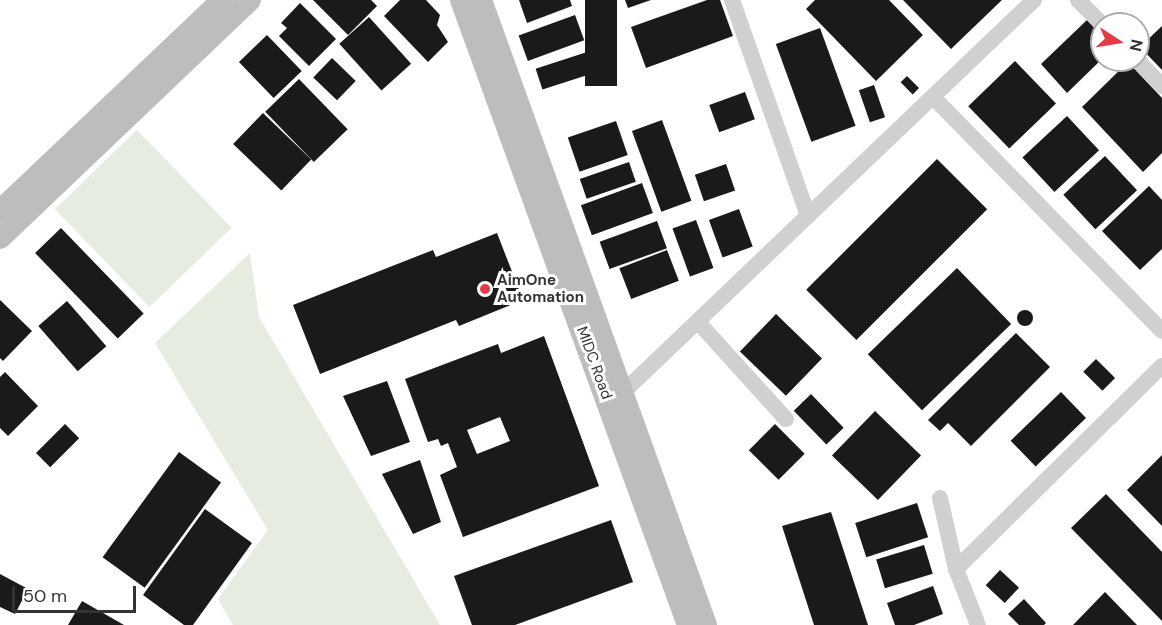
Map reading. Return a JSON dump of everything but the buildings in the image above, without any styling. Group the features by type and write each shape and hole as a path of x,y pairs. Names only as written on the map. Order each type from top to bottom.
{"main road":[{"path":"0,211 222,0"},
{"path":"0,238 250,0"},
{"name":"MIDC Road","path":"461,0 706,625"},
{"name":"MIDC Road","path":"481,0 616,399 688,625"}],"street":[{"path":"732,0 808,216"},
{"path":"616,399 1034,0"},
{"path":"1078,0 1090,12"},
{"path":"1149,72 1162,86"},
{"path":"933,97 1162,331"},
{"path":"698,322 786,419"},
{"path":"956,569 1162,366"},
{"path":"940,498 956,569 978,625"}],"shaded area":[{"path":"137,130 231,228 149,307 55,209"},
{"path":"250,253 259,317 440,625 233,625 218,599 268,530 155,343"}],"place":[{"name":"AimOne Automation","path":"485,289"}]}
